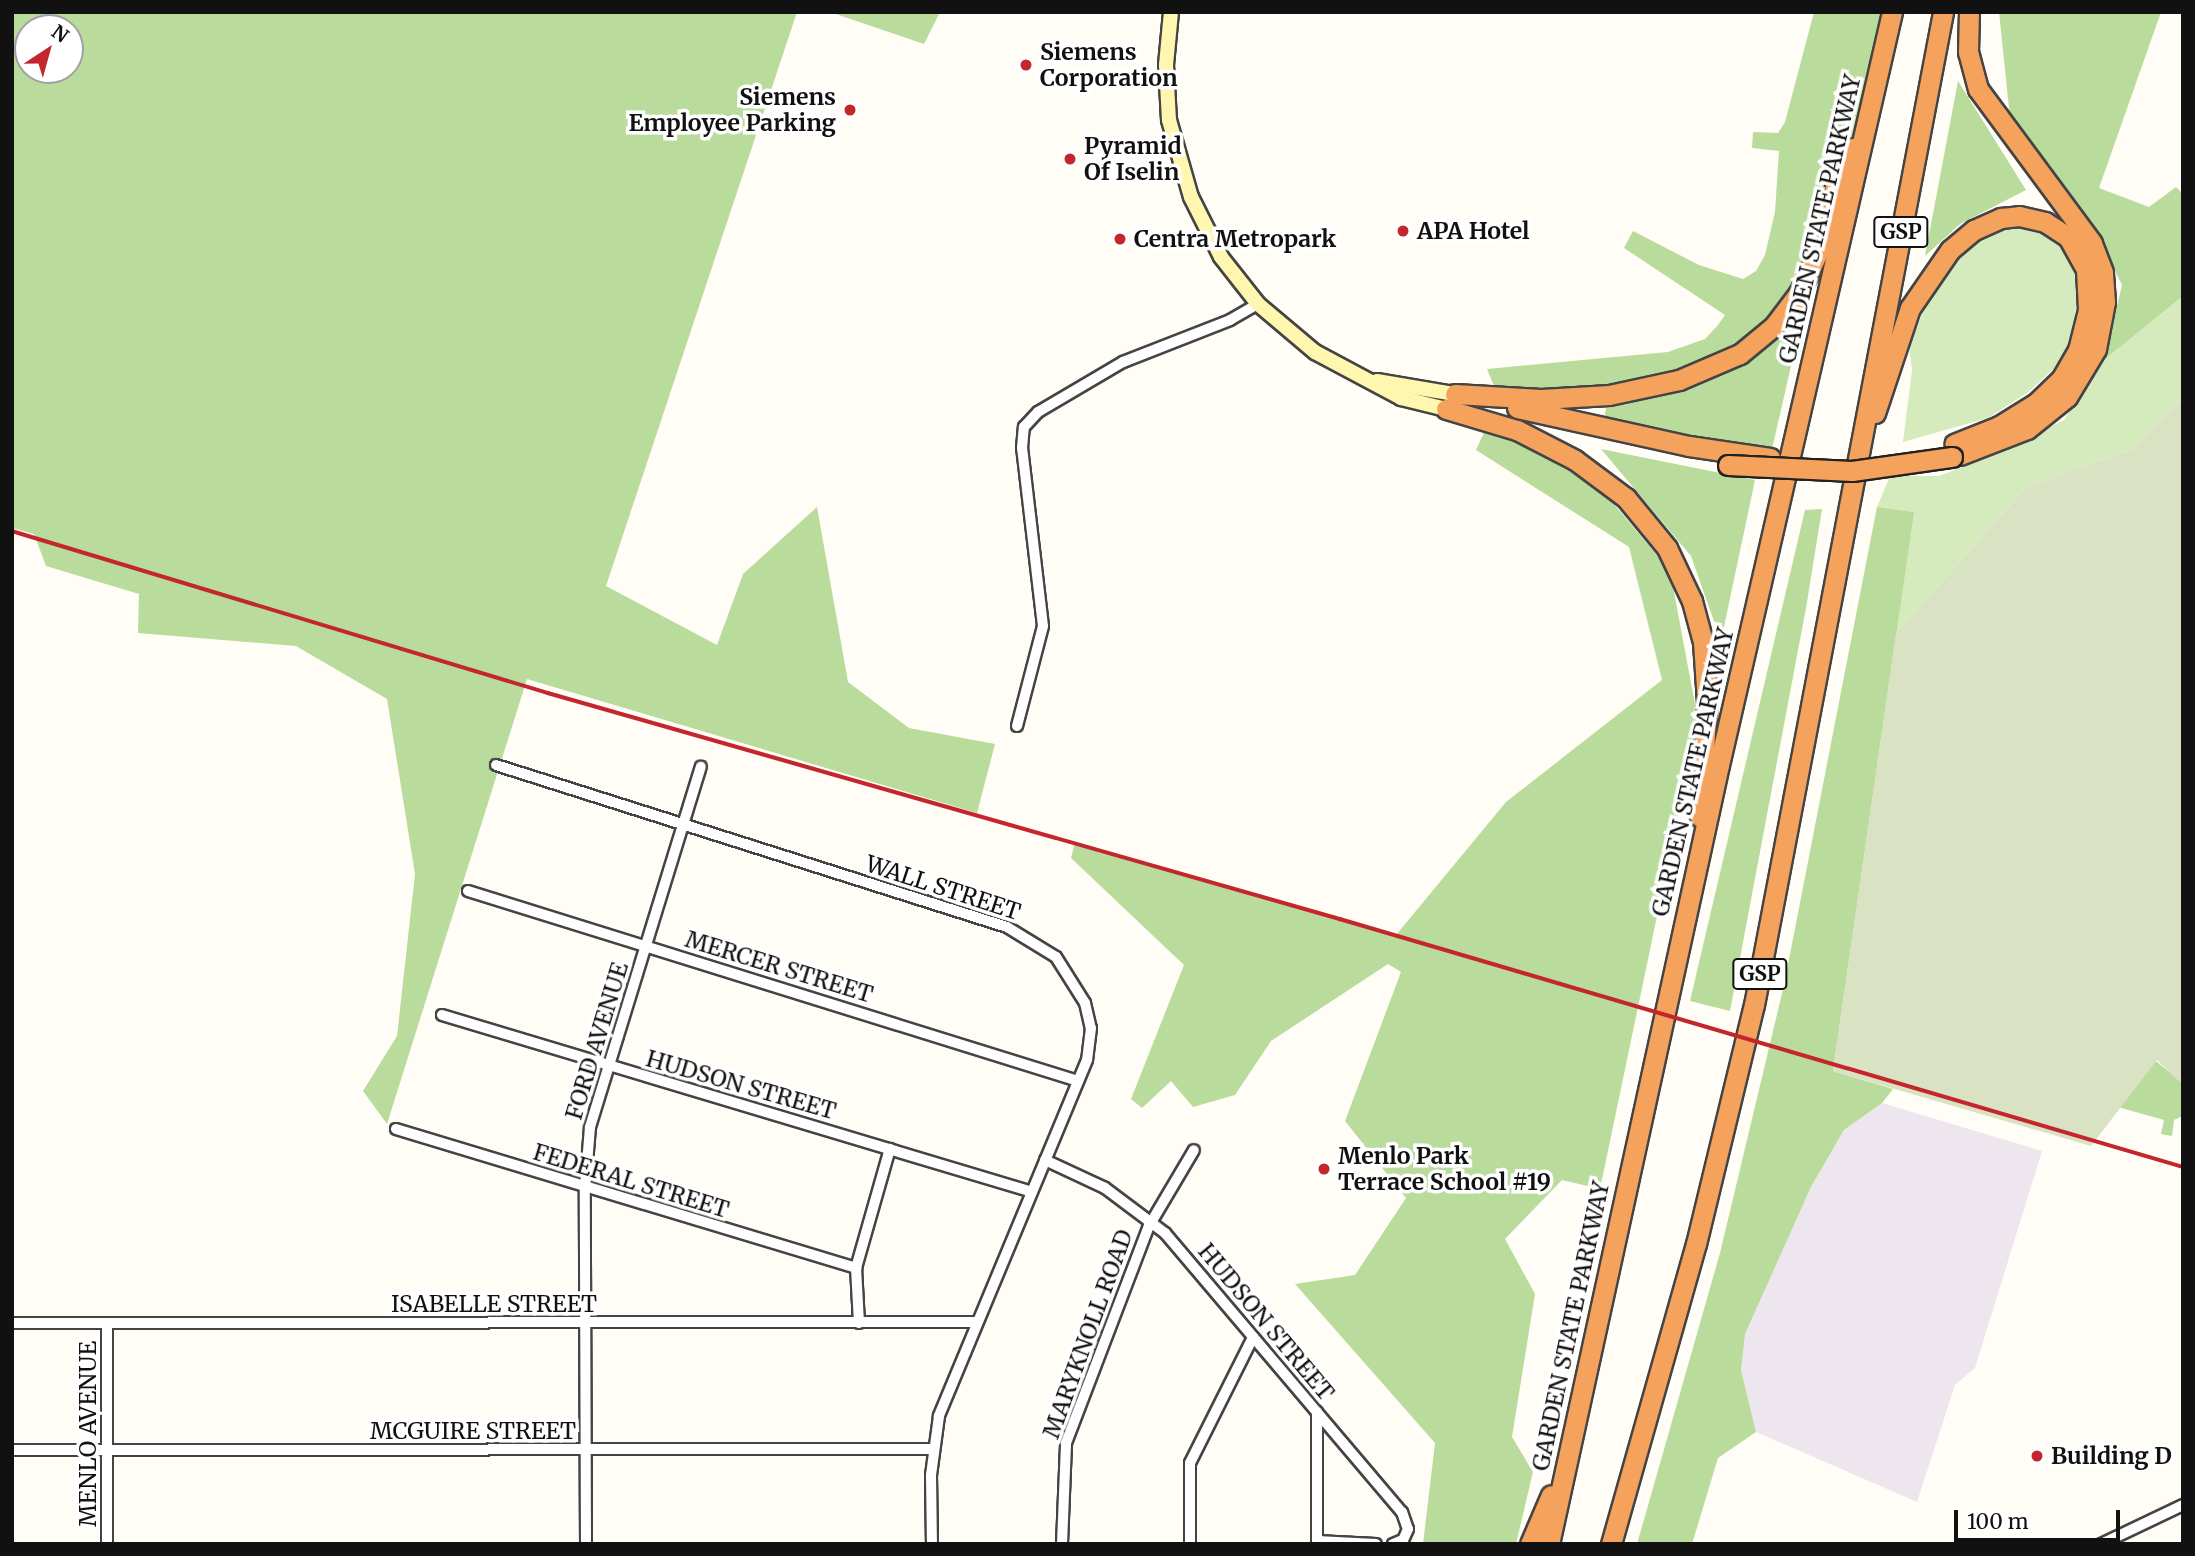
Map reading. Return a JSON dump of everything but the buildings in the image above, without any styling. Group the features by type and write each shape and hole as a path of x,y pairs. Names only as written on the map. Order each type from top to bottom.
{"highway":[{"name":"GARDEN STATE PARKWAY","path":"1549,1544 1700,850 1892,12"},
{"name":"GSP","path":"1611,1544 1699,1232 1740,1069 1943,12"},
{"path":"1450,401 1515,419 1729,459 1852,459 1953,450 2016,435 2060,404 2092,358 2105,302 2103,272 2092,243 1978,89 1968,51 1969,12"},
{"path":"1450,401 1602,396 1690,377 1747,350 1781,318 1809,273 1835,187 1871,107"},
{"path":"1858,453 1889,377 1906,318 1936,266 1958,242 1992,221 2019,216 2045,222 2068,237 2086,270 2088,310 2078,350 2062,378 2036,403 1953,450"},
{"path":"1450,401 1517,430 1575,460 1626,499 1667,548 1692,601 1705,656 1700,850"},
{"path":"1530,1544 1567,1459"}],"street":[{"path":"1171,12 1166,93 1181,169 1217,251 1258,304 1315,352 1410,401 1450,401"},
{"path":"1017,726 1043,632 1021,448 1027,423 1038,412 1123,362 1230,320 1258,304"},
{"name":"WALL STREET","path":"496,765 683,827 1007,926 1037,942 1056,957 1085,1003 1091,1028 1087,1060 1029,1191 944,1399 933,1449 932,1544"},
{"name":"FORD AVENUE","path":"586,1544 585,1188 590,1127 701,767"},
{"name":"MERCER STREET","path":"468,891 1078,1080"},
{"name":"HUDSON STREET","path":"442,1015 1029,1191"},
{"name":"FEDERAL STREET","path":"396,1129 856,1268"},
{"path":"859,1323 856,1268 890,1149"},
{"name":"MARYKNOLL ROAD","path":"1062,1544 1066,1443 1152,1221 1194,1150"},
{"name":"HUDSON STREET","path":"1045,1160 1105,1188 1152,1221 1402,1512 1408,1530 1403,1540 1393,1544"},
{"name":"ISABELLE STREET","path":"12,1323 976,1322"},
{"name":"MENLO AVENUE","path":"107,1323 107,1544"},
{"path":"1190,1544 1190,1463 1253,1337"},
{"path":"1317,1412 1317,1542 1375,1544"},
{"name":"MCGUIRE STREET","path":"12,1450 933,1449"},
{"path":"2101,1544 2183,1505"}],"shaded area":[{"path":"1882,1103 2042,1151 1975,1368 1955,1385 1917,1502 1756,1432 1741,1370 1744,1334 1811,1187 1844,1130"}],"green space":[{"path":"12,12 797,12 606,586 717,645 743,574 817,507 848,682 909,728 995,744 977,813 527,679 387,1124 363,1091 397,1036 415,874 387,699 296,646 138,633 139,594 46,566 34,534 12,528"},
{"path":"830,12 940,12 924,44"},
{"path":"1814,12 1892,12 1871,107 1799,293 1806,300 1770,458 1602,427 1609,396 1498,396 1487,369 1668,352 1705,339 1718,325 1725,315 1624,248 1633,231 1699,265 1743,279 1756,271 1765,255 1775,212 1779,151 1752,148 1753,132 1778,133 1785,122"},
{"path":"1999,12 2161,12 2099,188 2149,207 2176,187 2183,194 2183,296 2104,360 2122,285 2094,229 2011,127"},
{"path":"1958,81 2026,190 1960,224 1925,256"},
{"path":"2028,222 2059,238 2080,281 2069,355 2027,393 1988,418 1903,442 1912,370 1909,346 1938,276 1971,240"},
{"path":"2183,296 2183,398 2132,450 2027,486 1896,633 1913,512 1877,507 1890,476 1939,476 1999,453 2064,420 2104,360"},
{"path":"2183,398 2183,1085 2157,1060 2091,1146 1833,1071 1896,633 2027,486 2132,450"},
{"path":"1486,428 1598,485 1670,571 1698,720 1600,1189 1562,1180 1505,1239 1535,1294 1512,1437 1533,1472 1516,1544 1423,1544 1435,1443 1295,1284 1355,1275 1406,1198 1345,1121 1401,972 1388,964 1271,1041 1235,1095 1193,1107 1171,1081 1142,1108 1131,1099 1184,965 1071,858 1075,842 1396,935 1506,802 1662,680 1629,547 1476,450"},
{"path":"1601,449 1755,480 1721,641 1691,556"},
{"path":"1877,507 1914,512 1833,1071 1893,1089 1882,1103 1844,1130 1811,1187 1745,1334 1741,1370 1756,1432 1718,1458 1692,1544 1637,1544 1720,1253 1784,985"},
{"path":"1822,509 1806,608 1730,1011 1690,1001 1805,510"},
{"path":"2147,1054 2183,1083 2183,1116 2174,1120 2172,1136 2161,1134 2164,1120 2118,1107"}],"railway":[{"path":"12,531 548,693 1340,919 2183,1167"}],"place":[{"name":"Siemens Corporation","path":"1026,65"},
{"name":"Siemens Employee Parking","path":"850,110"},
{"name":"Pyramid Of Iselin","path":"1070,159"},
{"name":"APA Hotel","path":"1403,231"},
{"name":"Centra Metropark","path":"1120,239"},
{"name":"Menlo Park Terrace School #19","path":"1324,1169"},
{"name":"Building D","path":"2037,1456"}]}
